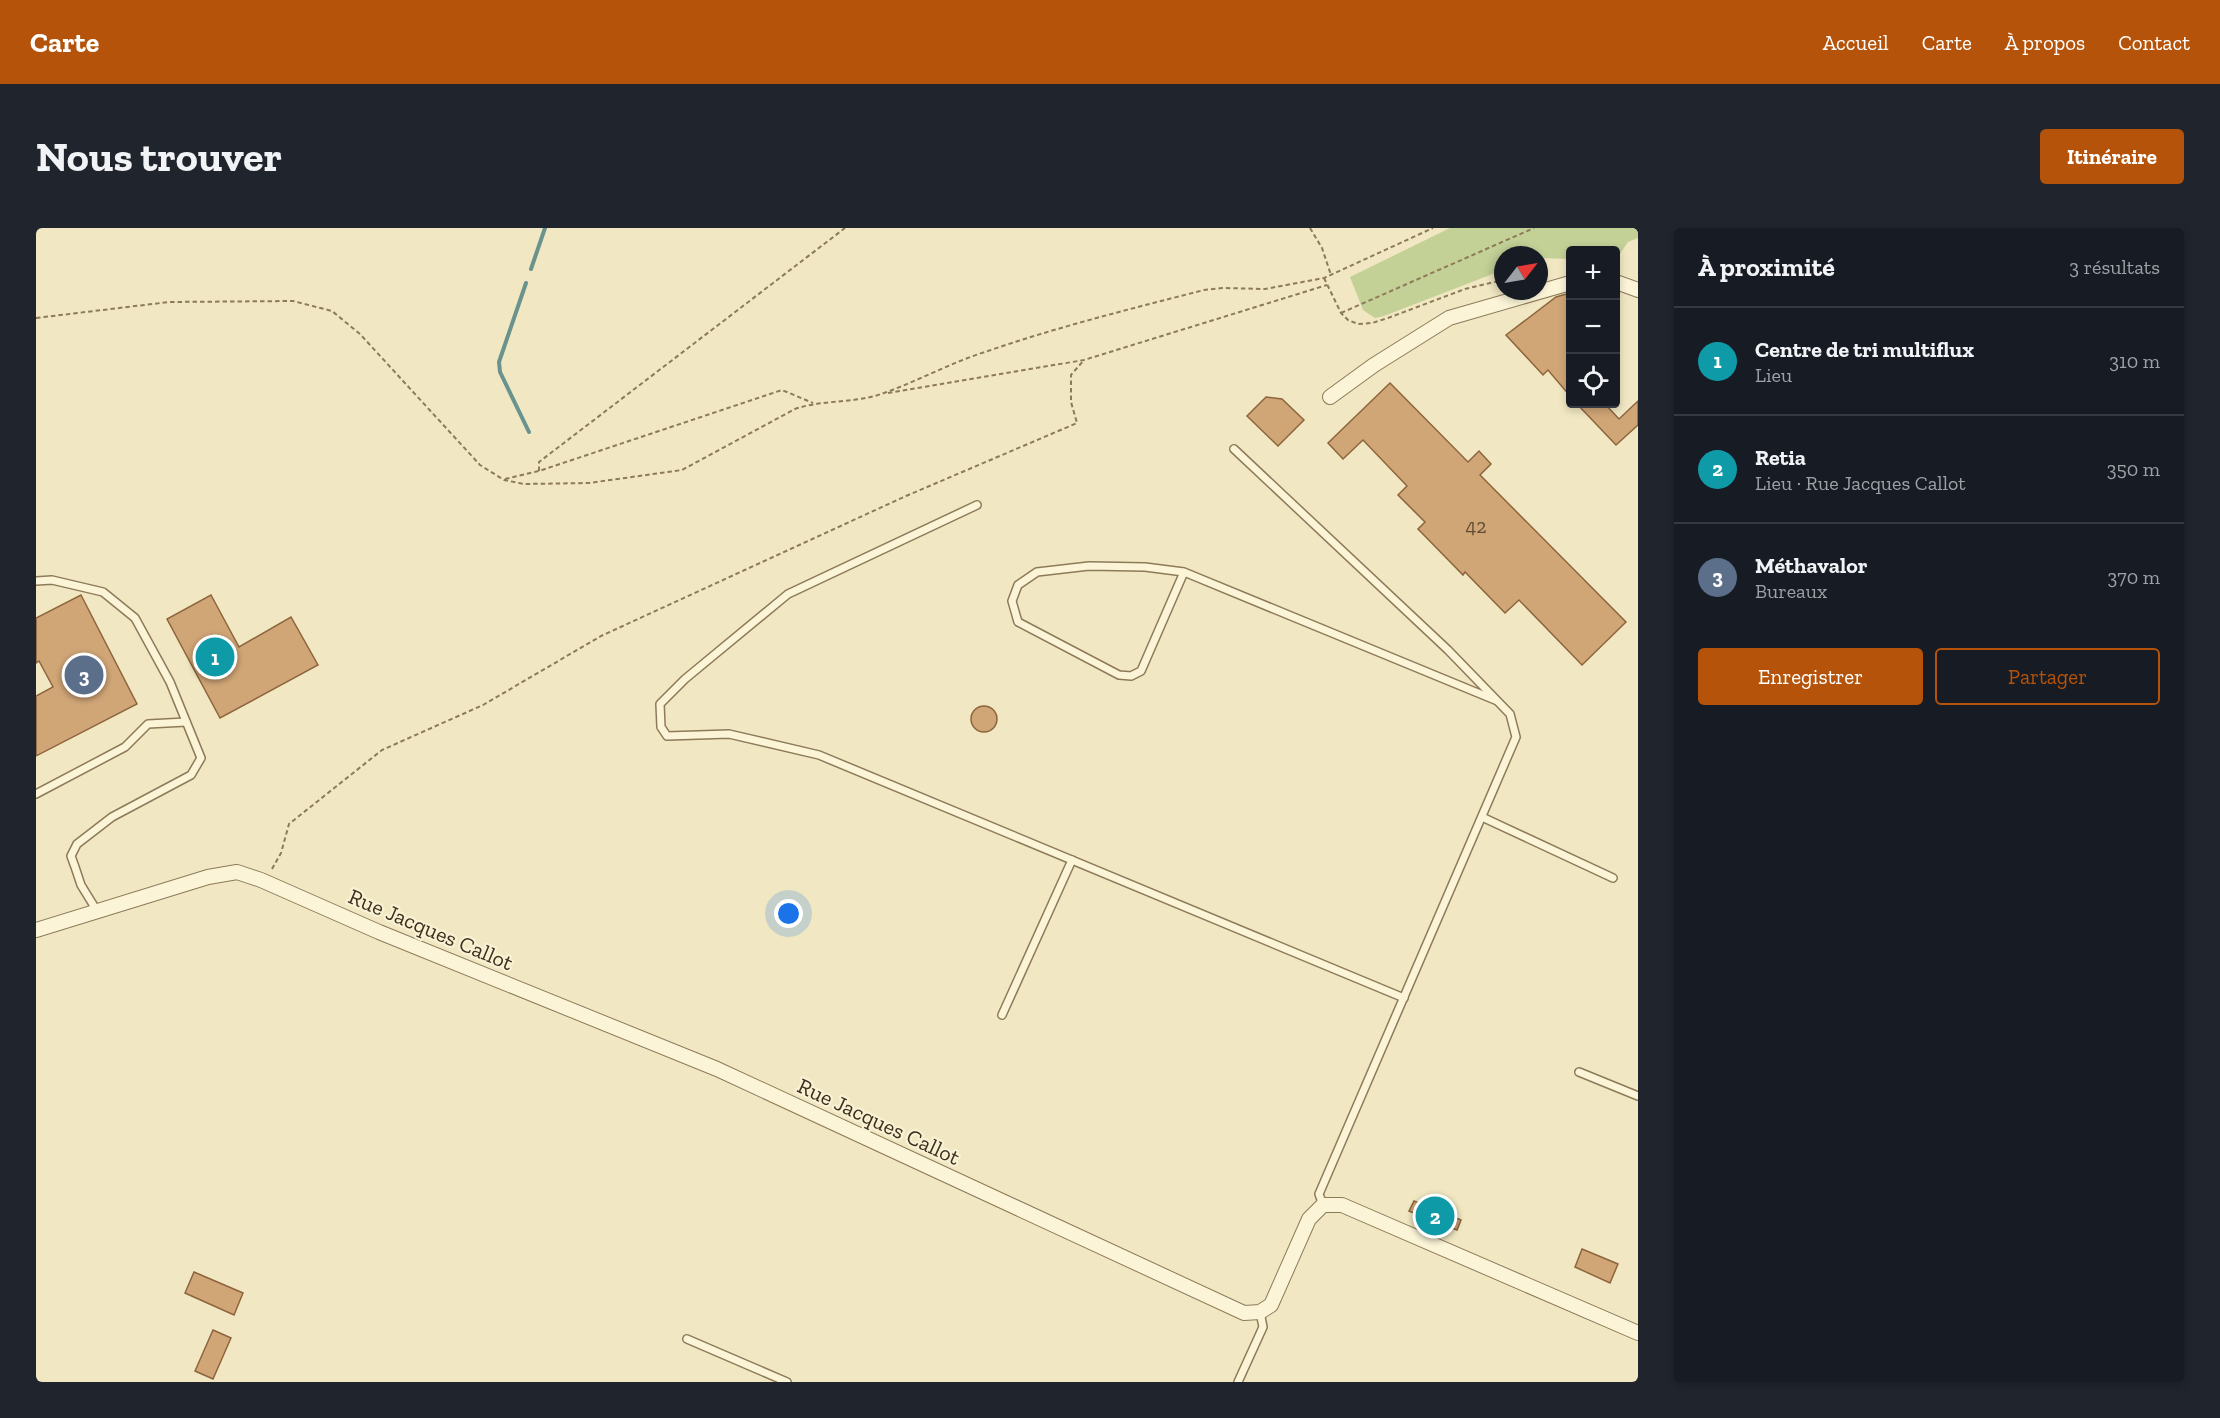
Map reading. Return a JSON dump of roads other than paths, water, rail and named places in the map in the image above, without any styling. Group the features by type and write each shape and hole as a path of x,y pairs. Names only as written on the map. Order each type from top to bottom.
{"street":[{"path":"1620,283 1638,290"},
{"path":"1330,397 1374,365 1449,318 1566,284"},
{"name":"Rue Jacques Callot","path":"36,930 208,877 237,872 717,1069 1244,1313 1260,1312"},
{"path":"1260,1312 1271,1305 1309,1219 1323,1205 1342,1205 1638,1333"}],"lane":[{"path":"1234,449 1448,650 1510,714 1516,737 1319,1194 1323,1205"},
{"path":"977,505 788,594 685,679 660,704 661,727 667,736 729,734 819,755 1404,998"},
{"path":"1184,572 1141,671 1131,676 1119,675 1018,622 1012,601 1018,585 1037,572 1089,566 1145,567 1184,572 1497,701"},
{"path":"36,581 52,580 103,592 135,618 170,682 201,758 191,775 112,817 76,844 71,856 81,885 97,911"},
{"path":"36,794 125,747 148,724 186,722"},
{"path":"1482,817 1613,878"},
{"path":"1002,1015 1072,860"},
{"path":"1579,1072 1638,1096"},
{"path":"1238,1382 1263,1327 1260,1312"},
{"path":"687,1339 787,1382"}],"waterway":[{"path":"531,269 545,228"},
{"path":"526,283 499,362 500,372 529,432"}],"place":[{"name":"Centre de tri multiflux","path":"215,657"},
{"name":"Méthavalor","path":"84,675"},
{"name":"Retia","path":"1435,1216"}]}
